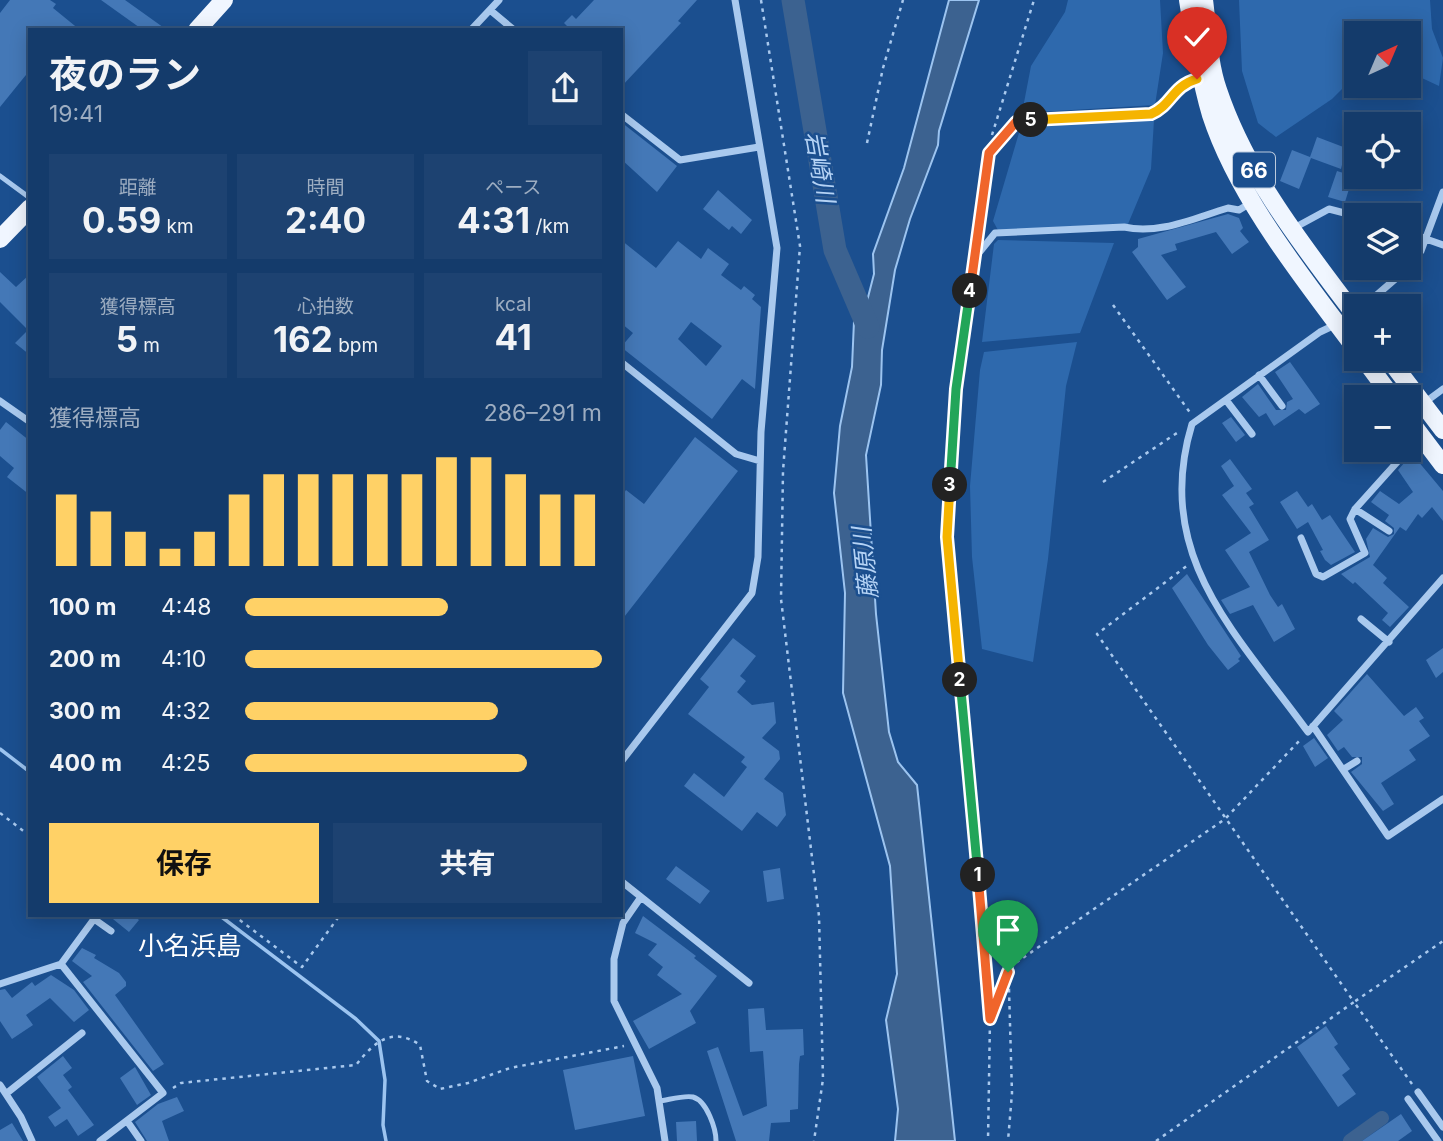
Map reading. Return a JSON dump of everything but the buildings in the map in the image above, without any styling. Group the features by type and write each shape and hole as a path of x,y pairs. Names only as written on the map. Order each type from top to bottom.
{"main road":[{"path":"200,28 224,0"},
{"name":"66","path":"1188,0 1212,117 1252,202 1344,333"},
{"name":"66","path":"1205,0 1217,89 1247,158 1293,229 1344,294"},
{"path":"0,239 28,210"},
{"path":"1372,371 1383,385"},
{"path":"1398,371 1443,430"},
{"path":"1421,451 1443,466"}],"street":[{"path":"473,28 499,0"},
{"path":"623,759 752,593 758,557 760,461 777,248 735,0"},
{"path":"490,10 512,28"},
{"path":"989,153 1020,120 1151,114 1163,107 1182,85 1202,78"},
{"path":"623,116 680,160 759,147"},
{"path":"1421,247 1443,192"},
{"path":"974,259 995,233 1124,227 1135,231 1155,230 1228,208 1239,210 1252,202"},
{"path":"1293,229 1329,209 1344,213"},
{"path":"1421,237 1443,245"},
{"path":"1378,294 1394,280"},
{"path":"1344,319 1320,332 1193,422 1183,477 1182,516 1193,561 1206,590 1344,769 1388,836 1443,799"},
{"path":"623,364 736,454 760,461"},
{"path":"1259,376 1282,406"},
{"path":"1423,404 1443,389"},
{"path":"1226,400 1252,434"},
{"path":"0,401 28,421"},
{"path":"1301,538 1316,573 1323,577 1365,553 1350,519 1355,509 1399,462"},
{"path":"1355,509 1389,531"},
{"path":"1311,729 1443,578"},
{"path":"1361,619 1389,642"},
{"path":"1344,769 1356,761"},
{"path":"623,883 749,984"},
{"path":"641,897 623,923 614,959 614,1001 657,1088 665,1141"},
{"path":"0,984 61,964 95,917 110,931"},
{"path":"61,964 163,1094 100,1141"},
{"path":"7,1093 82,1033"},
{"path":"0,1085 7,1093 32,1141"},
{"path":"1418,1092 1443,1126"},
{"path":"1408,1098 1438,1141"},
{"path":"127,1121 141,1141"}],"lane":[{"path":"0,176 28,197"},
{"path":"659,1101 692,1097 703,1104 716,1133 716,1141"}],"path":[{"path":"761,0 800,246 783,471 781,599 819,916 823,1079 814,1141"},
{"path":"867,143 883,68 903,0"},
{"path":"988,1141 990,1019 947,537 956,389 989,153 1034,0"},
{"path":"1103,482 1193,422 1112,304"},
{"path":"1193,561 1097,634 1418,1092"},
{"path":"990,1019 1010,968 1017,961 1225,820 1311,729"},
{"path":"0,813 28,834"},
{"path":"236,917 302,967 339,917"},
{"path":"1156,1141 1443,942"},
{"path":"1006,981 1009,989 1011,1047 1008,1141"},
{"path":"163,1094 181,1083 356,1065 368,1050 393,1035 407,1036 419,1045 427,1081 440,1089 468,1083 510,1068 634,1044"}],"shaded area":[{"path":"1068,0 1160,0 1163,53 1155,105 1022,113 1031,66 1065,12"},
{"path":"1239,0 1430,0 1432,29 1443,58 1439,86 1421,78 1421,21 1344,21 1344,87 1332,99 1276,137 1258,123 1242,71"},
{"path":"1154,120 1151,169 1128,224 999,232 993,221 1021,126"},
{"path":"998,240 1114,243 1080,333 982,342 994,244"},
{"path":"1077,342 1066,386 1048,559 1033,662 982,649 972,557 970,486 980,370 984,352"}],"water":[{"name":"藤原川","path":"949,0 979,0 939,131 938,145 910,219 895,270 882,350 881,385 866,455 876,614 889,732 898,762 917,785 955,1141 895,1141 898,1109 886,1020 897,974 890,866 843,693 845,593 834,493 840,426 852,367 854,321 866,305 874,274 873,254 904,168"}],"waterway":[{"name":"岩崎川","path":"793,0 835,250 868,327"},
{"path":"0,749 28,770"},
{"path":"222,917 356,1019 379,1041 385,1080 383,1125 386,1141"},
{"path":"1350,1141 1382,1118"}],"district":[{"name":"小名浜島","path":"190,945"}],"route":[{"path":"1008,972 990,1019 947,537 956,389 989,153 1020,120 1151,114 1163,107 1176,89 1197,79"}]}
